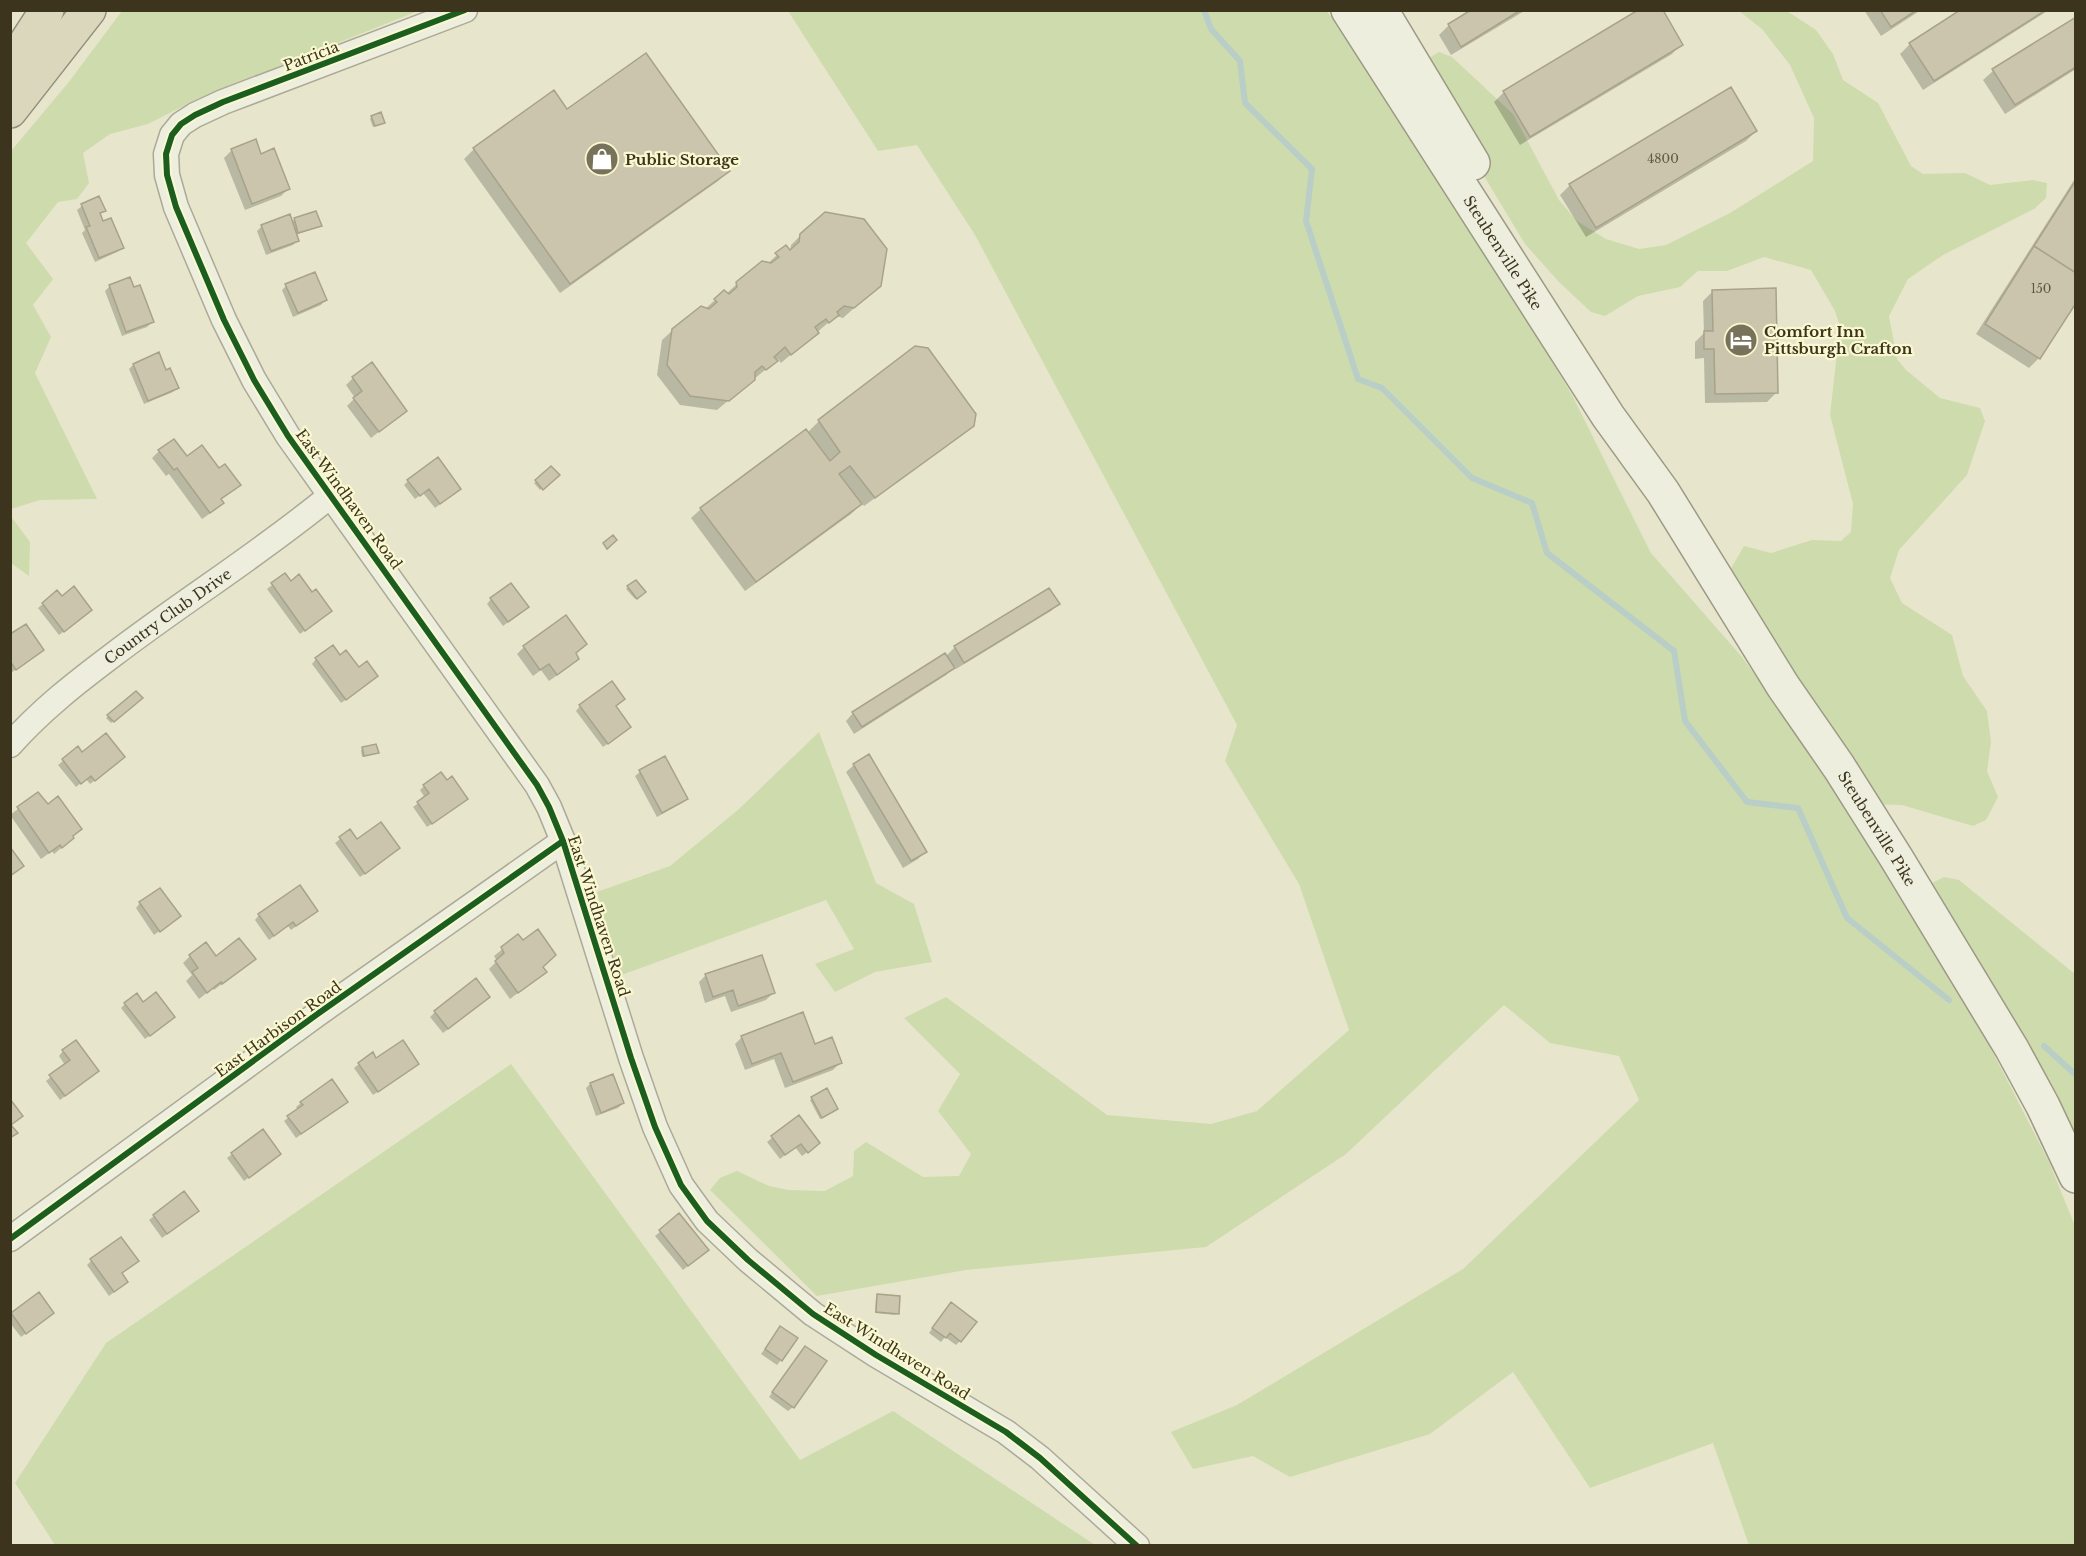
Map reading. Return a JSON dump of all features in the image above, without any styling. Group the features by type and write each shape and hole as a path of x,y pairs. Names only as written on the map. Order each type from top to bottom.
{"highway":[{"path":"10,67 47,10"},
{"path":"10,111 89,10"}],"main road":[{"name":"Steubenville Pike","path":"1348,10 1608,416 1663,492 1783,686 1839,767 1965,971 2043,1107 2076,1176"},
{"name":"Steubenville Pike","path":"1381,10 1622,407 1663,492"}],"street":[{"name":"Patricia","path":"172,135 188,119 222,102 465,10"},
{"name":"East Windhaven Road","path":"172,135 166,154 167,174 176,207 224,320 254,380 288,436 409,603 537,785 549,807 563,841 631,1058 656,1127 681,1185 707,1221 748,1260 813,1314 876,1355 1006,1432 1040,1458 1137,1545"},
{"name":"Country Club Drive","path":"10,745 27,726 71,687 142,633 282,535 330,496"},
{"name":"East Harbison Road","path":"10,1239 316,1015 563,841"}],"green space":[{"path":"122,11 418,11 199,98 148,124 110,134 83,153 89,183 77,199 58,202 26,243 53,279 33,305 51,337 35,373 97,499 40,500 11,509 11,151 68,83"},
{"path":"788,11 1327,11 1466,217 1573,397 1651,553 1742,657 1827,775 1961,990 2049,1162 2075,1226 2075,1545 1749,1545 1713,1443 1590,1488 1513,1372 1430,1434 1290,1477 1253,1456 1193,1469 1171,1432 1237,1405 1463,1269 1639,1100 1619,1056 1550,1043 1504,1005 1346,1154 1206,1247 966,1270 817,1296 710,1190 720,1178 737,1171 769,1186 789,1190 825,1191 853,1176 854,1151 866,1142 923,1177 959,1176 971,1154 938,1111 960,1074 904,1018 946,997 1107,1115 1211,1124 1257,1111 1349,1030 1299,884 1225,761 1237,725 975,235 917,145 878,151"},
{"path":"1739,11 1787,11 1816,30 1833,54 1843,80 1878,103 1911,166 1923,174 1965,173 1990,185 2033,180 2047,183 2046,198 2034,209 1943,255 1908,279 1889,316 1897,359 1906,370 1940,398 1980,408 1985,421 1967,475 1899,550 1890,578 1902,603 1952,635 1963,676 1987,711 1991,742 1987,771 1998,797 1986,820 1973,826 1902,805 1865,804 1723,582 1744,546 1771,553 1812,540 1841,541 1851,532 1853,504 1830,415 1840,326 1835,311 1811,270 1764,257 1727,271 1698,271 1680,287 1638,296 1605,316 1591,312 1559,282 1525,244 1417,65 1439,52 1452,57 1513,114 1559,200 1577,221 1606,239 1639,249 1666,245 1730,213 1813,161 1814,118 1790,65 1762,29"},
{"path":"10,515 30,542 29,576 11,563"},
{"path":"819,732 876,883 914,904 932,962 875,972 835,992 815,964 854,949 826,900 619,976 597,892 670,866 739,809"},
{"path":"1944,877 1959,880 2075,974 2075,1168 1920,889"},
{"path":"511,1064 800,1460 893,1411 1095,1545 55,1545 15,1483 106,1343"}],"building":[{"path":"1471,10 1521,10 1461,47 1448,24"},
{"path":"1638,10 1663,10 1683,45 1530,137 1503,91"},
{"path":"1880,10 1917,10 1891,27"},
{"path":"1960,10 2046,10 1934,81 1909,43"},
{"path":"2076,17 2076,67 2015,105 1992,69"},
{"name":"Public Storage","path":"646,53 730,171 570,284 473,148 554,90 567,109"},
{"path":"1731,87 1757,131 1596,228 1569,184"},
{"path":"381,112 385,123 375,126 371,116"},
{"path":"256,139 261,154 274,148 290,189 252,204 231,149"},
{"path":"2076,180 2076,273 2034,246"},
{"path":"99,196 106,211 100,213 103,221 111,218 124,248 99,258 86,227 90,226 81,204"},
{"path":"316,211 322,226 298,233 294,218"},
{"path":"825,212 864,219 887,249 881,286 854,308 844,306 837,312 839,315 829,323 826,319 815,327 819,333 791,355 785,347 774,357 778,361 766,370 762,366 755,372 755,380 729,401 690,396 667,365 672,329 701,306 709,309 717,302 714,299 724,290 729,294 737,287 736,282 762,261 771,263 779,257 775,253 786,245 790,250 799,242 800,234"},
{"path":"290,214 299,241 271,251 261,225"},
{"path":"2034,246 2076,273 2076,303 2040,359 1985,324"},
{"path":"315,272 327,300 298,313 285,284"},
{"path":"130,277 134,287 140,285 154,322 126,332 109,285"},
{"name":"Comfort Inn Pittsburgh Crafton","path":"1776,288 1778,393 1715,394 1714,349 1704,349 1704,331 1713,331 1712,290"},
{"path":"915,346 928,348 976,414 974,426 875,498 850,466 839,474 862,504 756,582 700,508 806,429 830,461 840,452 818,420"},
{"path":"159,352 166,370 170,368 179,388 148,401 133,364"},
{"path":"372,362 407,411 379,432 353,398 362,391 352,377"},
{"path":"174,439 187,456 202,445 219,468 225,464 241,485 221,499 224,503 210,513 177,468 174,470 158,450"},
{"path":"438,457 461,489 440,504 429,489 420,496 407,480"},
{"path":"551,466 560,475 543,490 535,480"},
{"path":"613,535 617,540 607,549 603,543"},
{"path":"285,573 291,581 299,574 312,592 316,589 332,611 305,631 271,583"},
{"path":"636,580 646,592 637,599 627,586"},
{"path":"511,583 529,607 508,622 490,598"},
{"path":"74,586 92,610 64,632 42,603 57,590 62,596"},
{"path":"1049,588 1060,604 964,663 954,646"},
{"path":"566,615 587,644 576,653 579,659 557,675 549,664 540,670 523,646"},
{"path":"26,624 44,650 16,670 10,661 10,634"},
{"path":"333,645 340,655 346,650 359,667 367,661 378,676 346,700 315,658"},
{"path":"945,653 955,668 862,727 852,712"},
{"path":"612,681 625,699 616,706 631,727 608,744 579,705"},
{"path":"136,691 143,698 114,722 107,715"},
{"path":"106,733 125,757 95,781 91,776 81,784 62,759 78,746 82,752"},
{"path":"376,744 379,753 364,756 362,747"},
{"path":"869,754 927,852 911,861 853,764"},
{"path":"665,756 688,799 662,813 639,770"},
{"path":"441,772 447,780 452,776 468,799 432,824 417,802 429,793 423,785"},
{"path":"38,792 48,804 58,796 82,829 62,848 60,845 49,853 17,807"},
{"path":"381,822 400,848 365,874 339,837 350,829 357,839"},
{"path":"10,847 24,866 10,876"},
{"path":"300,885 318,911 296,926 293,922 274,936 258,914"},
{"path":"160,888 181,916 160,932 139,902"},
{"path":"538,929 556,955 543,967 547,972 518,993 495,961 504,953 501,947 518,934 523,940"},
{"path":"239,938 256,959 207,993 192,972 198,968 189,955 206,942 216,956"},
{"path":"762,955 775,993 738,1006 733,990 713,997 705,974"},
{"path":"476,978 490,997 448,1029 434,1011"},
{"path":"156,992 175,1017 150,1036 124,1003 137,993 143,1002"},
{"path":"803,1012 815,1044 832,1037 842,1063 793,1082 781,1053 752,1064 741,1036"},
{"path":"76,1040 99,1071 65,1096 49,1075 70,1060 62,1050"},
{"path":"403,1040 419,1064 378,1092 358,1063 373,1052 376,1058"},
{"path":"613,1074 624,1103 601,1113 590,1083"},
{"path":"332,1079 348,1102 301,1134 287,1116 303,1105 300,1102"},
{"path":"827,1088 838,1109 822,1118 811,1097"},
{"path":"10,1099 23,1116 11,1125 18,1133 10,1138"},
{"path":"799,1115 820,1143 808,1153 801,1144 785,1155 771,1136"},
{"path":"263,1129 281,1154 249,1178 231,1153"},
{"path":"184,1191 199,1211 167,1234 153,1215"},
{"path":"679,1213 709,1250 688,1266 659,1230"},
{"path":"121,1237 139,1261 122,1273 128,1282 114,1292 90,1259"},
{"path":"39,1292 54,1313 26,1334 11,1313"},
{"path":"877,1294 900,1296 899,1314 876,1312"},
{"path":"951,1302 977,1322 961,1342 950,1333 946,1338 932,1328"},
{"path":"780,1326 798,1338 782,1361 765,1349"},
{"path":"805,1346 827,1361 794,1408 772,1392"}],"waterway":[{"path":"1204,10 1211,29 1240,61 1245,103 1312,169 1306,221 1358,379 1382,388 1472,478 1532,503 1547,553 1674,651 1685,721 1747,802 1798,808 1847,918 1949,1000"},
{"path":"2044,1046 2076,1075"}],"cycle path":[{"path":"465,10 223,102 181,124 172,135 166,154 167,175 176,207 224,320 254,380 288,436 537,785 549,807 563,841 655,1127 681,1185 707,1221 748,1260 813,1314 876,1355 1006,1432 1040,1458 1137,1546"},
{"path":"10,1239 316,1015 563,841"}],"place":[{"name":"Public Storage","path":"602,159"},
{"name":"Comfort Inn Pittsburgh Crafton","path":"1741,340"}]}
